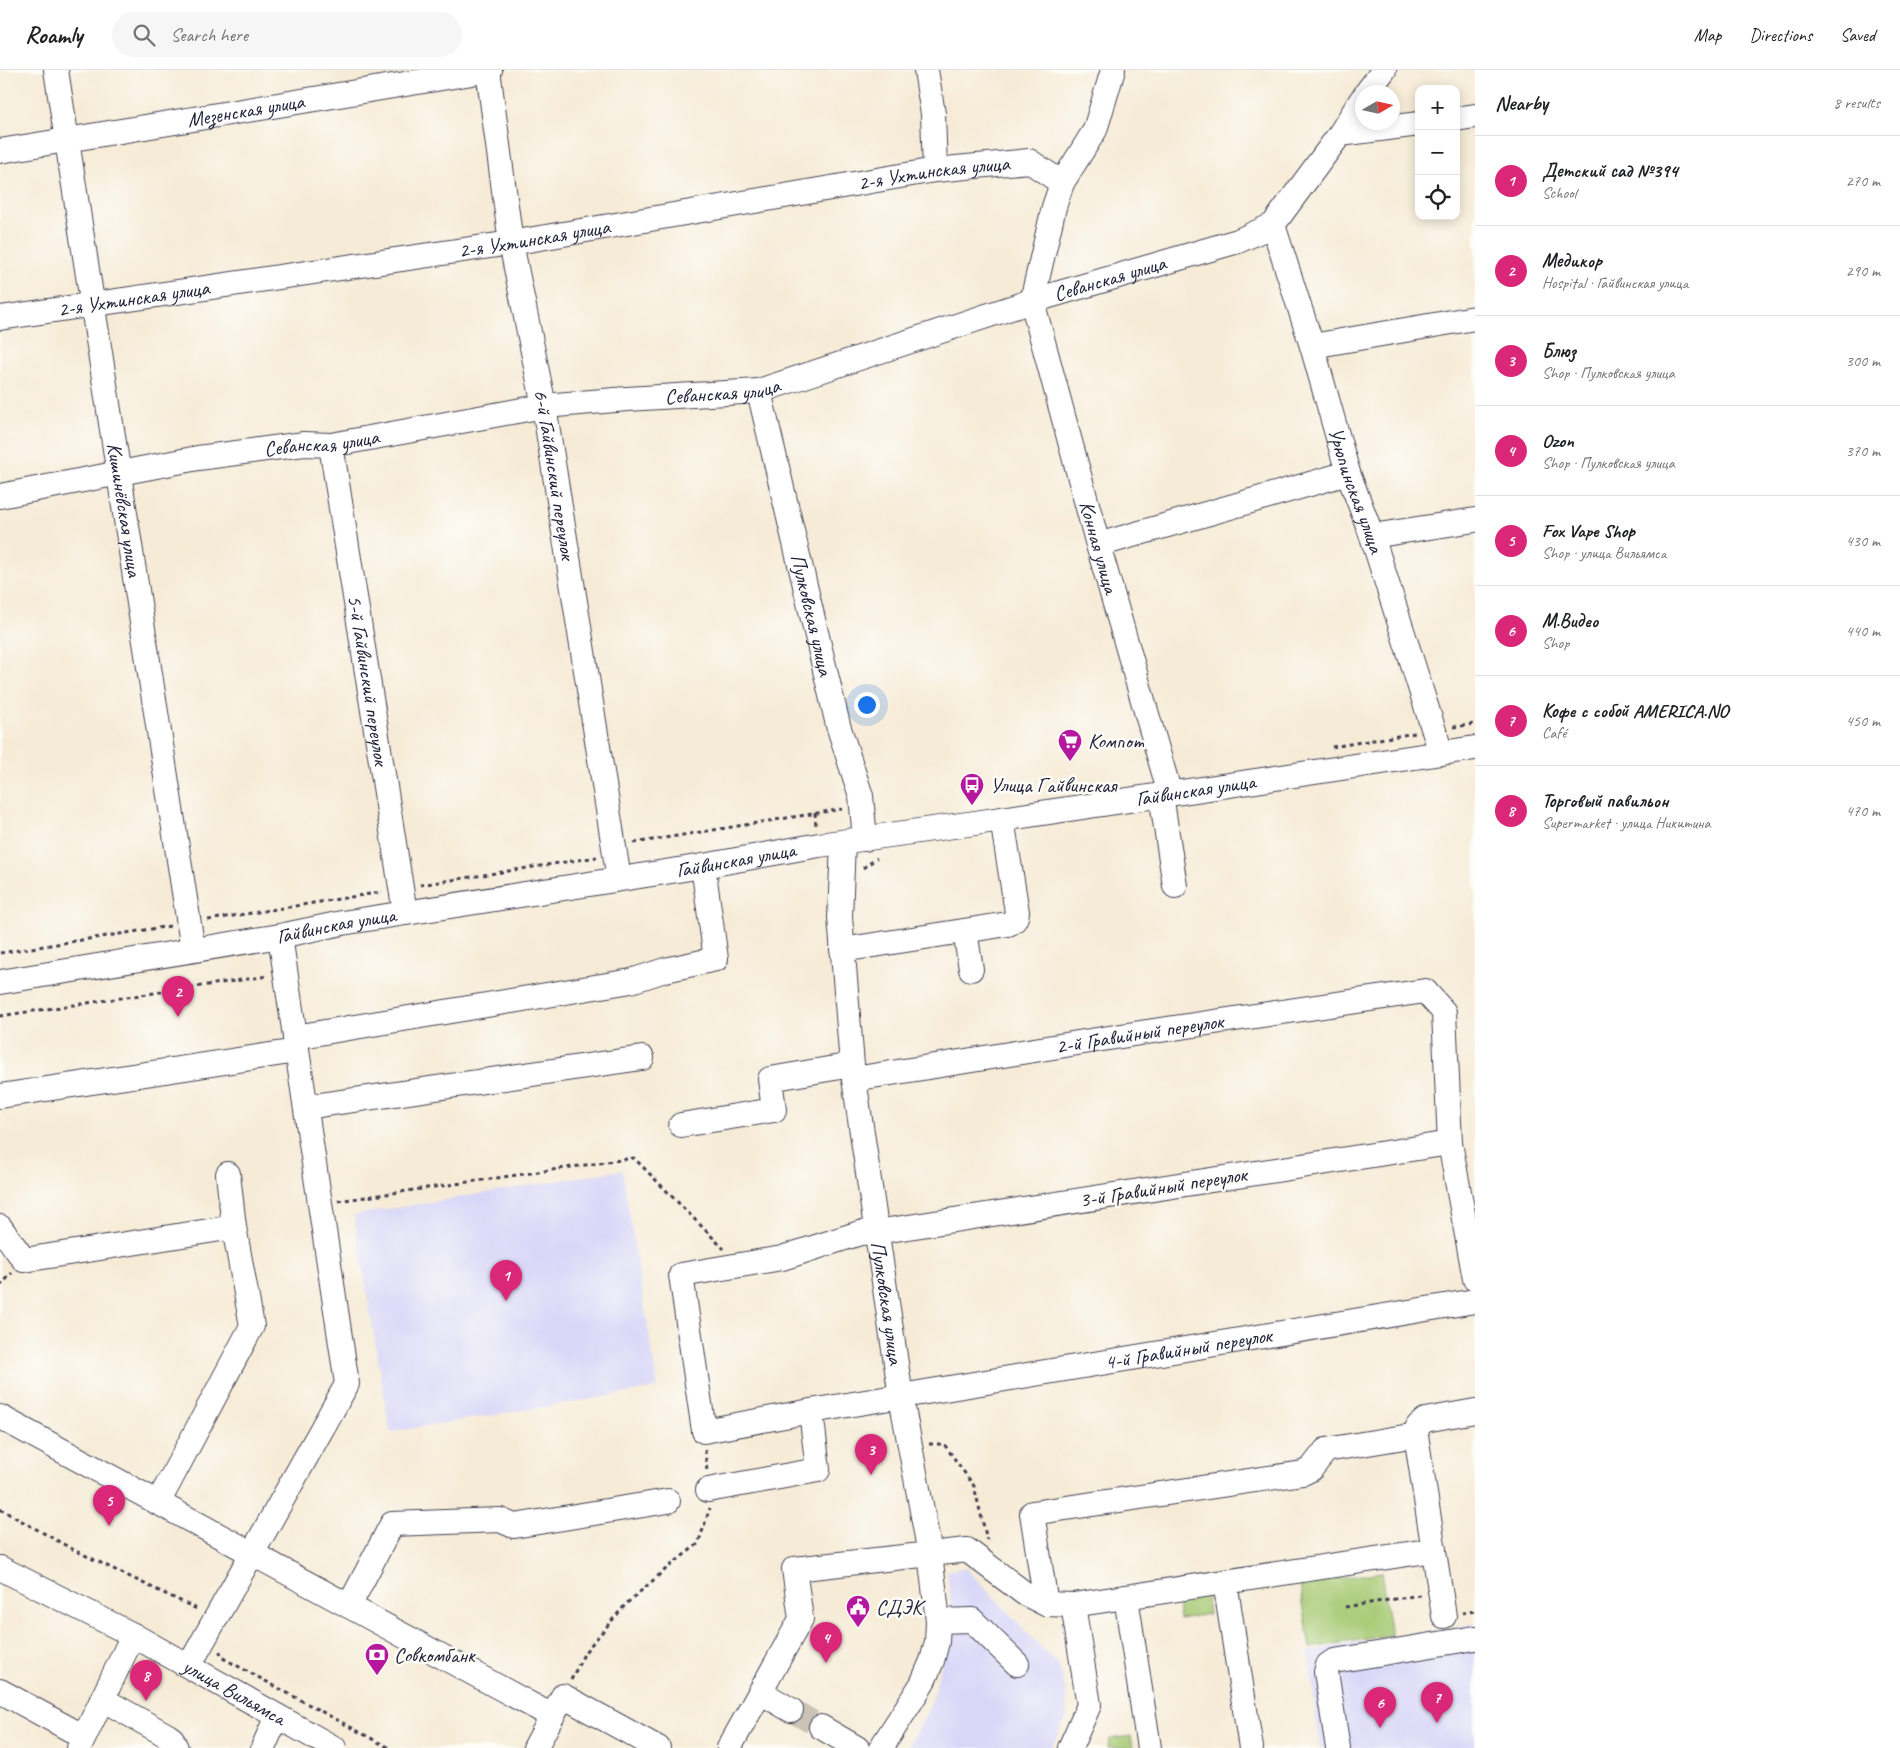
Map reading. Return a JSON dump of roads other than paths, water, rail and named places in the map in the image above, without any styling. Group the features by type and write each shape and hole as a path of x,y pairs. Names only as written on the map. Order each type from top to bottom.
{"street":[{"name":"Кишинёвская улица","path":"56,70 193,950"},
{"name":"Мезенская улица","path":"0,151 488,70"},
{"name":"6-й Гайвинский переулок","path":"488,70 511,243 544,406 619,879"},
{"path":"926,70 933,114 935,170"},
{"path":"1032,301 1054,207 1062,183 1095,130 1112,70"},
{"path":"1372,85 1384,70"},
{"path":"1273,226 1340,134 1355,110"},
{"path":"1460,118 1475,116"},
{"path":"1340,134 1415,125"},
{"name":"2-я Ухтинская улица","path":"0,318 511,243 935,170 1030,161 1062,183"},
{"name":"Севанская улица","path":"0,496 198,458 304,444 331,445 544,406 627,398 758,391 1032,301 1238,241 1273,226"},
{"name":"Урюпинская улица","path":"1273,226 1312,346 1348,473 1372,536 1441,753"},
{"name":"Конная улица","path":"1032,301 1165,794 1175,886"},
{"path":"1312,346 1475,318"},
{"name":"Пулковская улица","path":"758,391 838,725 861,796 840,917 853,1072 900,1397 930,1554 938,1621 937,1642 932,1661 922,1684 881,1748"},
{"name":"5-й Гайвинский переулок","path":"331,445 405,913"},
{"path":"1098,545 1348,473"},
{"path":"1372,536 1475,520"},
{"name":"Гайвинская улица","path":"0,982 280,936 405,913 854,840 1475,748"},
{"path":"842,950 1008,924 1016,918 1002,819"},
{"path":"0,1096 296,1044 631,981 665,970 716,959 703,866"},
{"path":"965,930 971,969"},
{"path":"189,1666 347,1384 280,936"},
{"name":"2-й Гравийный переулок","path":"680,1125 774,1110 770,1079 853,1072 1425,991 1444,1012 1450,1143"},
{"path":"306,1107 642,1058"},
{"path":"1450,1143 1475,1279"},
{"name":"3-й Гравийный переулок","path":"704,1431 681,1275 782,1258 860,1233 1450,1143"},
{"path":"158,1503 252,1326 234,1227 228,1174"},
{"path":"0,1227 24,1260 234,1227"},
{"name":"4-й Гравийный переулок","path":"704,1431 811,1411 1475,1301"},
{"path":"708,1490 818,1470 811,1411"},
{"path":"1444,1616 1416,1435 1418,1426 1424,1420 1475,1411"},
{"path":"0,1417 349,1606 558,1706 658,1748"},
{"path":"1046,1604 1032,1513 1303,1473 1311,1469 1326,1450 1416,1435"},
{"path":"349,1606 392,1524 500,1520 514,1526 668,1501"},
{"path":"729,1748 801,1619 794,1569 967,1550 1024,1593 1046,1604 1073,1605 1434,1550"},
{"name":"улица Вильямса","path":"0,1568 133,1635 334,1748"},
{"path":"1225,1582 1251,1748"},
{"path":"1126,1597 1149,1748"},
{"path":"1070,1748 1089,1705 1073,1605"},
{"path":"938,1621 972,1620 1017,1664"},
{"path":"0,1690 82,1742 133,1635"},
{"path":"1338,1748 1326,1672 1328,1665 1334,1661 1475,1638"},
{"path":"760,1692 791,1710"},
{"path":"102,1699 168,1736 172,1739 176,1748"},
{"path":"535,1748 558,1706"},
{"path":"263,1748 277,1716"},
{"path":"821,1727 857,1748"}],"tunnel":[{"path":"791,1710 821,1727"}],"place":[{"name":"Компот","path":"1070,762"},
{"name":"Улица Гайвинская","path":"972,806"},
{"name":"Медикор","path":"178,1017"},
{"name":"Детский сад №394","path":"506,1301"},
{"name":"Блюз","path":"871,1475"},
{"name":"Fox Vape Shop","path":"109,1526"},
{"name":"СДЭК","path":"858,1628"},
{"name":"Ozon","path":"826,1663"},
{"name":"Совкомбанк","path":"377,1676"},
{"name":"Торговый павильон","path":"146,1701"},
{"name":"Кофе с собой AMERICA.NO","path":"1437,1723"},
{"name":"М.Видео","path":"1380,1728"}]}
